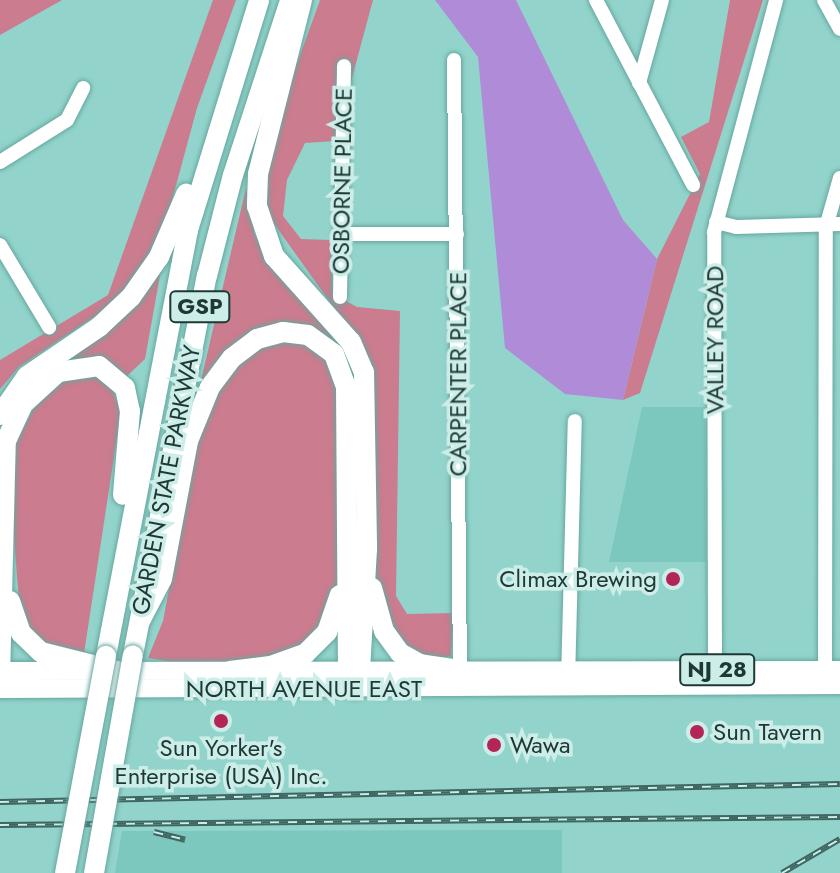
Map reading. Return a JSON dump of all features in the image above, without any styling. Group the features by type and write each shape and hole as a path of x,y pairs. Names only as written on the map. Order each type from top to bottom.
{"highway":[{"name":"GARDEN STATE PARKWAY","path":"65,873 111,663 112,621 175,286 226,98 259,0"},
{"name":"GARDEN STATE PARKWAY","path":"94,873 207,276 233,175 291,0"},
{"path":"302,0 258,174 257,206 274,256 346,335 362,364 367,549 374,598 391,643 412,661 459,680"},
{"path":"0,415 27,376 99,327 139,288 164,246 226,98"},
{"path":"140,621 162,579 188,441 200,406 227,364 269,334 295,332 314,337 330,349 343,373 346,555 354,677"},
{"path":"0,678 3,472 12,422 52,375 82,365 104,368 122,383 130,411 112,621"},
{"path":"354,677 367,549"},
{"path":"230,671 291,661 318,644 334,618 346,555"},
{"path":"4,566 15,619 31,644 61,660 111,663"}],"main road":[{"name":"NORTH AVENUE EAST","path":"0,678 111,663 459,680 715,679"},
{"name":"NORTH AVENUE EAST","path":"0,678 354,677"},
{"name":"NJ 28","path":"715,679 833,678"}],"street":[{"path":"596,0 693,185"},
{"path":"639,83 662,0"},
{"name":"VALLEY ROAD","path":"715,679 716,222 776,0"},
{"path":"824,0 840,29"},
{"name":"CARPENTER PLACE","path":"454,60 459,680"},
{"name":"OSBORNE PLACE","path":"340,297 344,66"},
{"path":"0,162 67,120 82,100 83,88"},
{"path":"833,678 833,226 840,178"},
{"path":"716,222 833,226"},
{"path":"341,234 457,234"},
{"path":"0,245 49,327"},
{"path":"568,679 575,421"}],"shaded area":[{"path":"0,0 62,0 0,35"},
{"path":"213,0 236,0 197,108 168,215 151,253 115,303 19,367 0,389 0,360 108,295"},
{"path":"320,0 373,0 335,141 305,143 287,180 283,216 301,239 331,240 333,294 357,307 400,311 396,596 407,614 454,613 451,656 426,661 406,650 346,555 323,639 230,671 148,658 163,621 200,425 205,425 225,378 281,326 199,389 246,188 255,235 277,270 337,312 265,211 270,138"},
{"path":"435,0 516,0 623,220 657,259 623,400 565,394 505,348 478,57"},
{"path":"730,0 763,0 640,393 623,400 657,259 700,174 681,137 709,122"},
{"path":"161,270 145,359 127,376 65,363"},
{"path":"93,375 111,386 121,411 83,660 52,653 21,625 11,503 14,444 42,393 71,378"},
{"path":"642,407 705,407 706,562 609,562"},
{"path":"562,830 562,873 115,873 122,831"}],"railway":[{"path":"0,802 840,784"},
{"path":"0,825 840,817"},
{"path":"154,832 185,840"},
{"path":"782,873 840,839"}],"place":[{"name":"Climax Brewing","path":"673,579"},
{"name":"Sun Yorker's Enterprise (USA) Inc.","path":"221,721"},
{"name":"Sun Tavern","path":"697,732"},
{"name":"Wawa","path":"494,745"}]}
